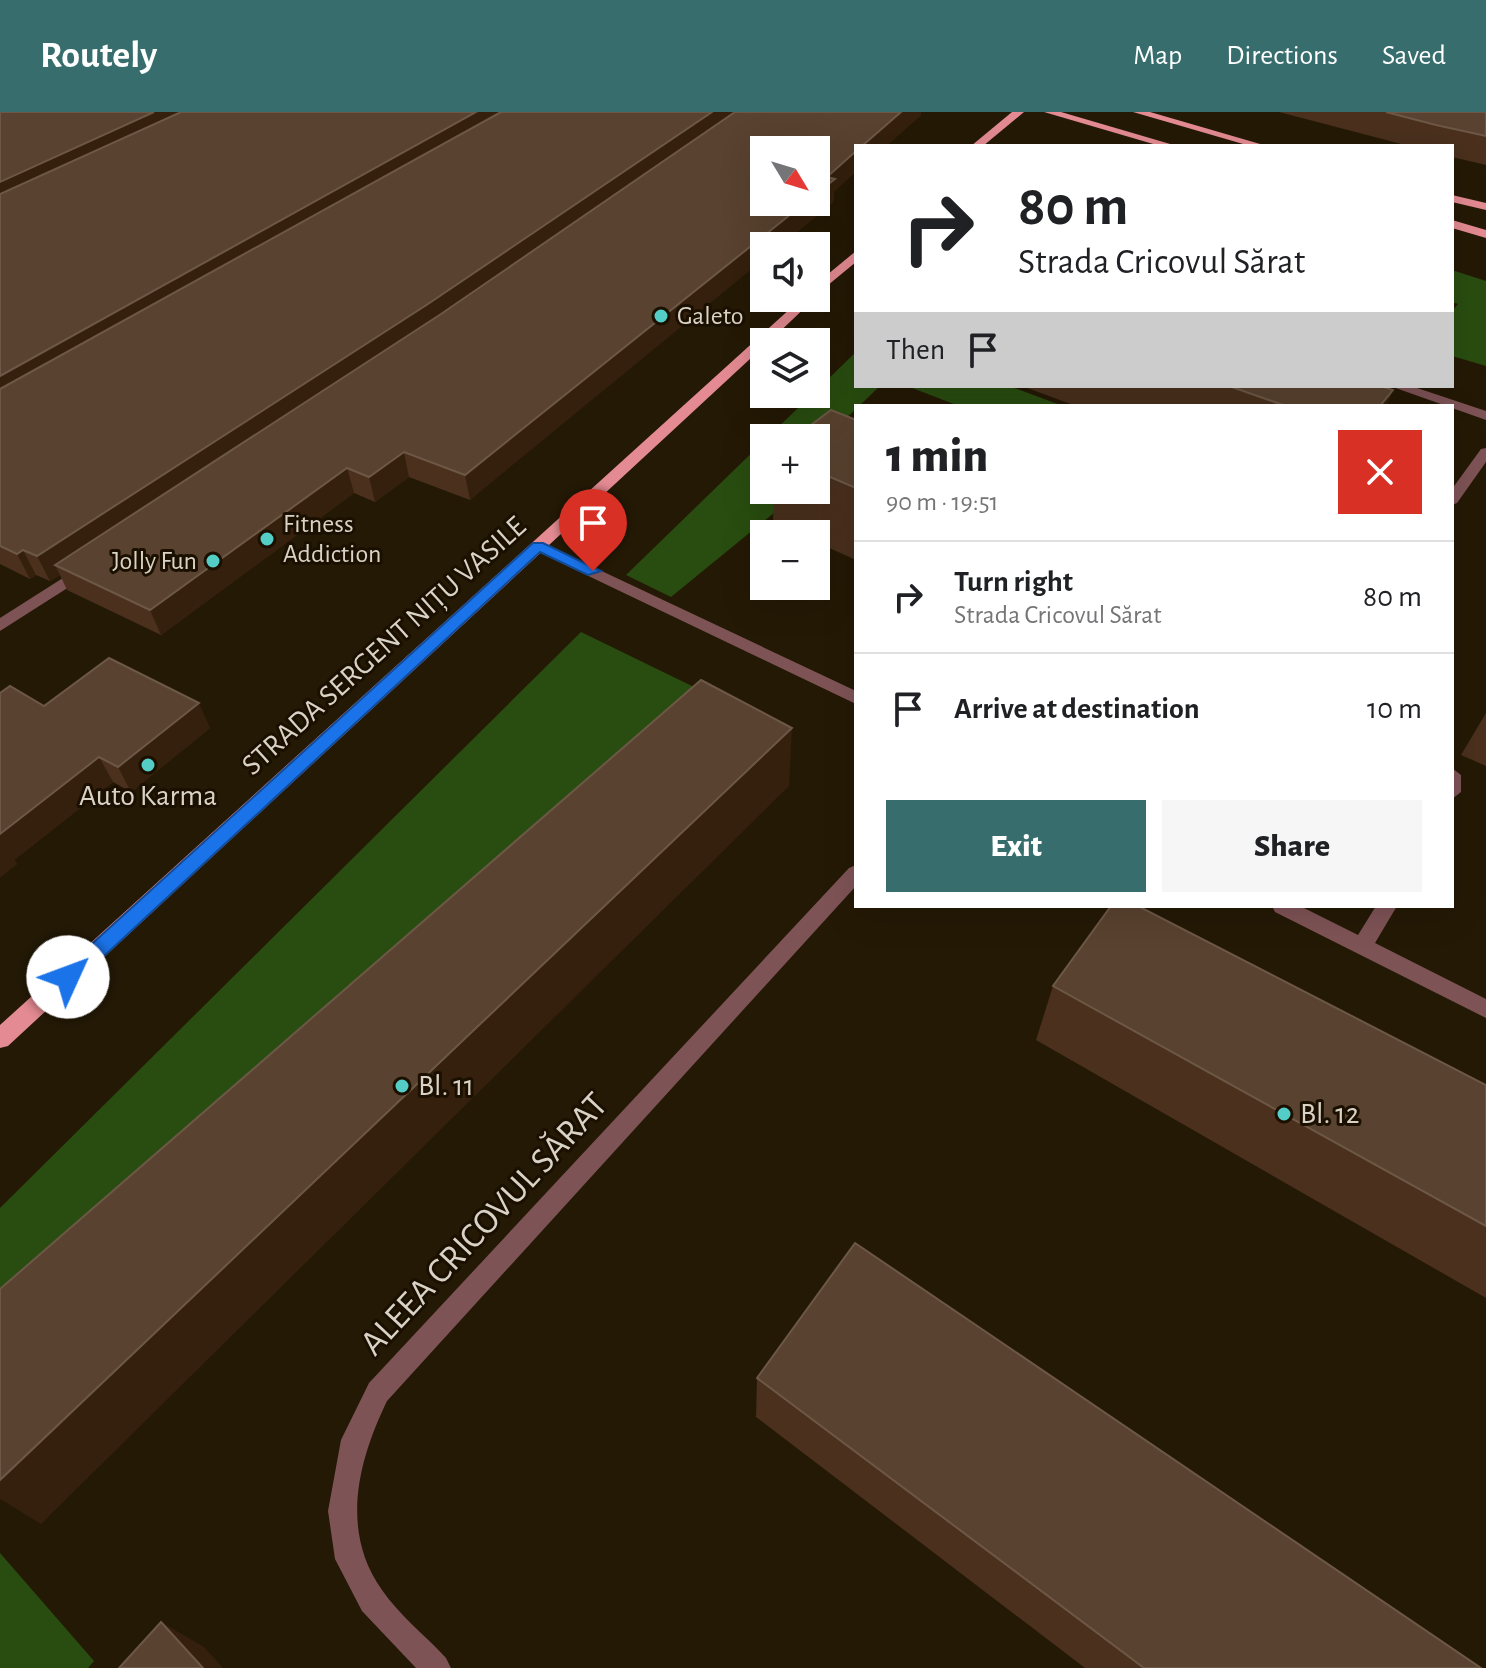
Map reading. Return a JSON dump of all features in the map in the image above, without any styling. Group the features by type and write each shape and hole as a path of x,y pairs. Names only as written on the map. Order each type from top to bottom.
{"main road":[{"path":"979,144 1019,112"},
{"path":"1049,112 1165,144"},
{"path":"1138,112 1255,144"},
{"path":"1454,199 1486,207"},
{"path":"1454,225 1486,234"},
{"path":"830,278 854,257"},
{"name":"STRADA SERGENT NIȚU VASILE","path":"0,1039 794,312"}],"street":[{"path":"1403,388 1450,404"},
{"path":"1454,405 1486,416"},
{"path":"1454,497 1486,452"},
{"path":"538,546 854,697"},
{"path":"0,626 93,564"},
{"name":"ALEEA CRICOVUL SĂRAT","path":"436,1668 372,1601 349,1559 342,1511 354,1440 378,1392 854,875"},
{"path":"1286,908 1486,1009"},
{"path":"1362,947 1386,908"}],"green space":[{"path":"1454,271 1486,281 1486,366 1454,357 1454,309 1458,304 1454,303"},
{"path":"854,354 854,388 878,388 861,404 854,404 854,411 830,431 830,424 781,424 798,408 830,408 830,377"},
{"path":"912,388 1014,388 1058,404 954,404"},
{"path":"750,455 750,504 785,504 765,520 750,520 750,532 671,597 626,575"},
{"path":"581,632 696,688 0,1295 0,1208"},
{"path":"0,1553 94,1661 88,1668 0,1668"}],"building":[{"path":"0,112 154,112 0,182"},
{"path":"181,112 476,112 0,376 0,194"},
{"path":"501,112 712,112 428,304 37,556 23,550 17,554 0,546 0,389"},
{"path":"735,112 901,112 864,144 854,144 854,153 830,174 830,136 750,136 750,216 789,216 769,232 750,232 750,247 465,475 404,452 369,477 347,468 150,610 55,565 441,314"},
{"path":"1386,112 1486,112 1486,136 1436,125"},
{"path":"1235,388 1393,390 1382,404 1280,404"},
{"path":"831,410 854,419 854,487 830,477 830,424 812,424"},
{"path":"109,658 199,703 118,767 99,757 0,834 0,693 10,686 44,706"},
{"path":"701,680 792,728 0,1480 0,1289"},
{"path":"1110,908 1142,908 1486,1085 1486,1226 1053,986"},
{"path":"855,1243 1481,1668 1144,1668 757,1378"},
{"path":"161,1622 203,1668 119,1668"}],"place":[{"name":"Galeto","path":"661,316"},
{"name":"Fitness Addiction","path":"267,539"},
{"name":"Jolly Fun","path":"213,561"},
{"name":"Auto Karma","path":"148,765"},
{"name":"Bl. 11","path":"402,1086"},
{"name":"Bl. 12","path":"1284,1114"}],"route":[{"path":"68,977 538,546 593,571"}]}
